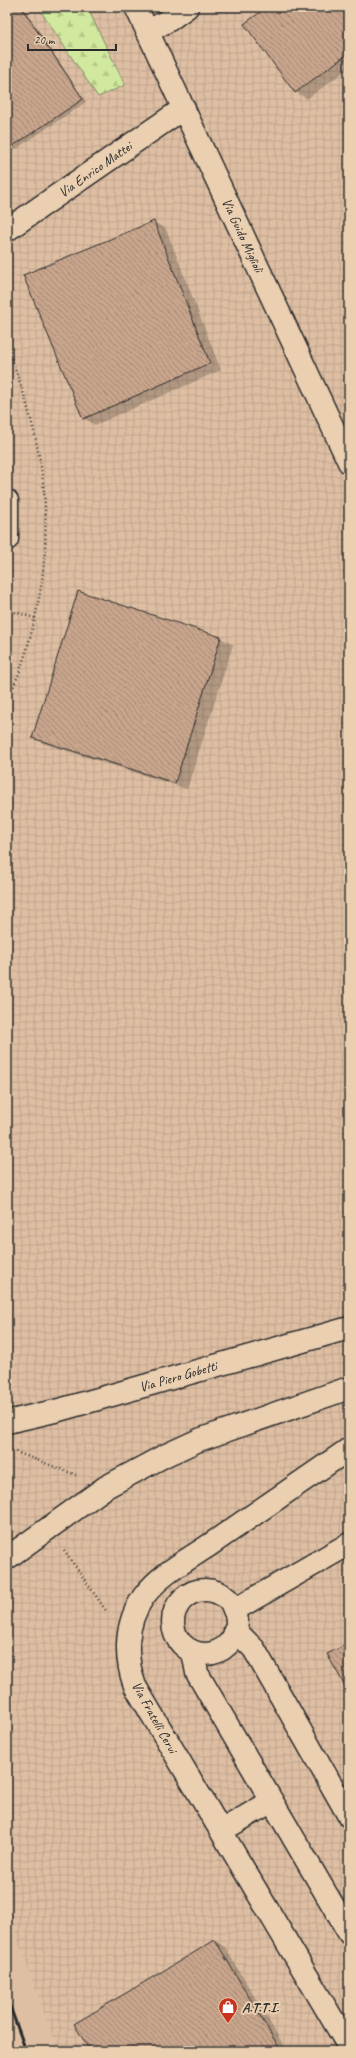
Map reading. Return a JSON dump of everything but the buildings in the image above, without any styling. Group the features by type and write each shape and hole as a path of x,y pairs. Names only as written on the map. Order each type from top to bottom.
{"street":[{"name":"Via Guido Miglioli","path":"136,7 349,462"},
{"path":"147,32 169,20 187,7"},
{"name":"Via Enrico Mattei","path":"7,230 184,108"},
{"path":"7,501 7,539"},
{"name":"Via Piero Gobetti","path":"7,1422 59,1410 349,1328"},
{"path":"7,1558 48,1527 106,1487 140,1468 199,1440 349,1388"},
{"name":"Via Fratelli Cervi","path":"349,1449 197,1553 152,1587 139,1603 132,1621 128,1642 128,1660 135,1686 349,2047"},
{"path":"349,1544 235,1620 231,1640 219,1650 203,1654 193,1652 184,1646 177,1638 173,1628 173,1617 176,1607 182,1599 191,1592 211,1590 221,1594 229,1601 235,1620 254,1648 349,1816"},
{"path":"193,1652 197,1672 349,1933"},
{"path":"221,1831 272,1801"}],"path":[{"path":"7,610 35,618"},
{"path":"7,1448 106,1487"},
{"path":"48,1527 128,1642"}],"shaded area":[{"path":"7,7 349,7 349,2051 58,2051 7,1912"},
{"path":"7,1912 58,2051 7,2051"}],"green space":[{"path":"38,7 87,7 125,85 98,97"}],"railway":[{"path":"7,1998 26,2051"},
{"path":"7,2047 8,2051"}],"place":[{"name":"A.T.T.I.","path":"228,2024"}]}
